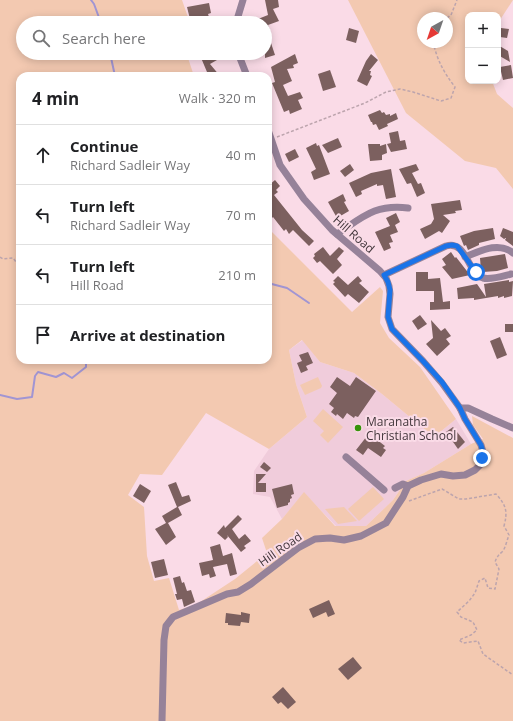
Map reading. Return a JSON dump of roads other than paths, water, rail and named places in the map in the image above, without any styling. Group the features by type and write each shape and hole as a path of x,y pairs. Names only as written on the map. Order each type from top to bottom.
{"street":[{"path":"238,16 243,0"},
{"path":"241,60 245,72"},
{"name":"Hill Road","path":"272,142 276,156 286,174 317,215 384,275"},
{"path":"337,234 375,210 388,207 408,208"},
{"path":"395,488 403,484 408,486 441,474 453,476 465,475 476,470 480,465 483,452 481,445 460,408 436,375 392,329 388,317 390,290 384,275 448,245 457,246 477,278 511,274"},
{"path":"465,257 498,247 507,249 513,253"},
{"path":"460,408 468,408 513,428"},
{"path":"346,457 384,490"},
{"name":"Hill Road","path":"162,721 164,640 166,626 173,617 227,594 238,592 298,548 315,539 330,538 344,540 361,536 386,523 403,497 408,486"}],"waterway":[{"path":"91,0 98,16"},
{"path":"112,60 114,72"},
{"path":"272,284 287,288 309,303"},
{"path":"0,395 17,399 32,397 35,376 38,372 56,377 64,373 72,378 86,367 86,364"}],"place":[{"name":"Maranatha Christian School","path":"358,428"}]}
